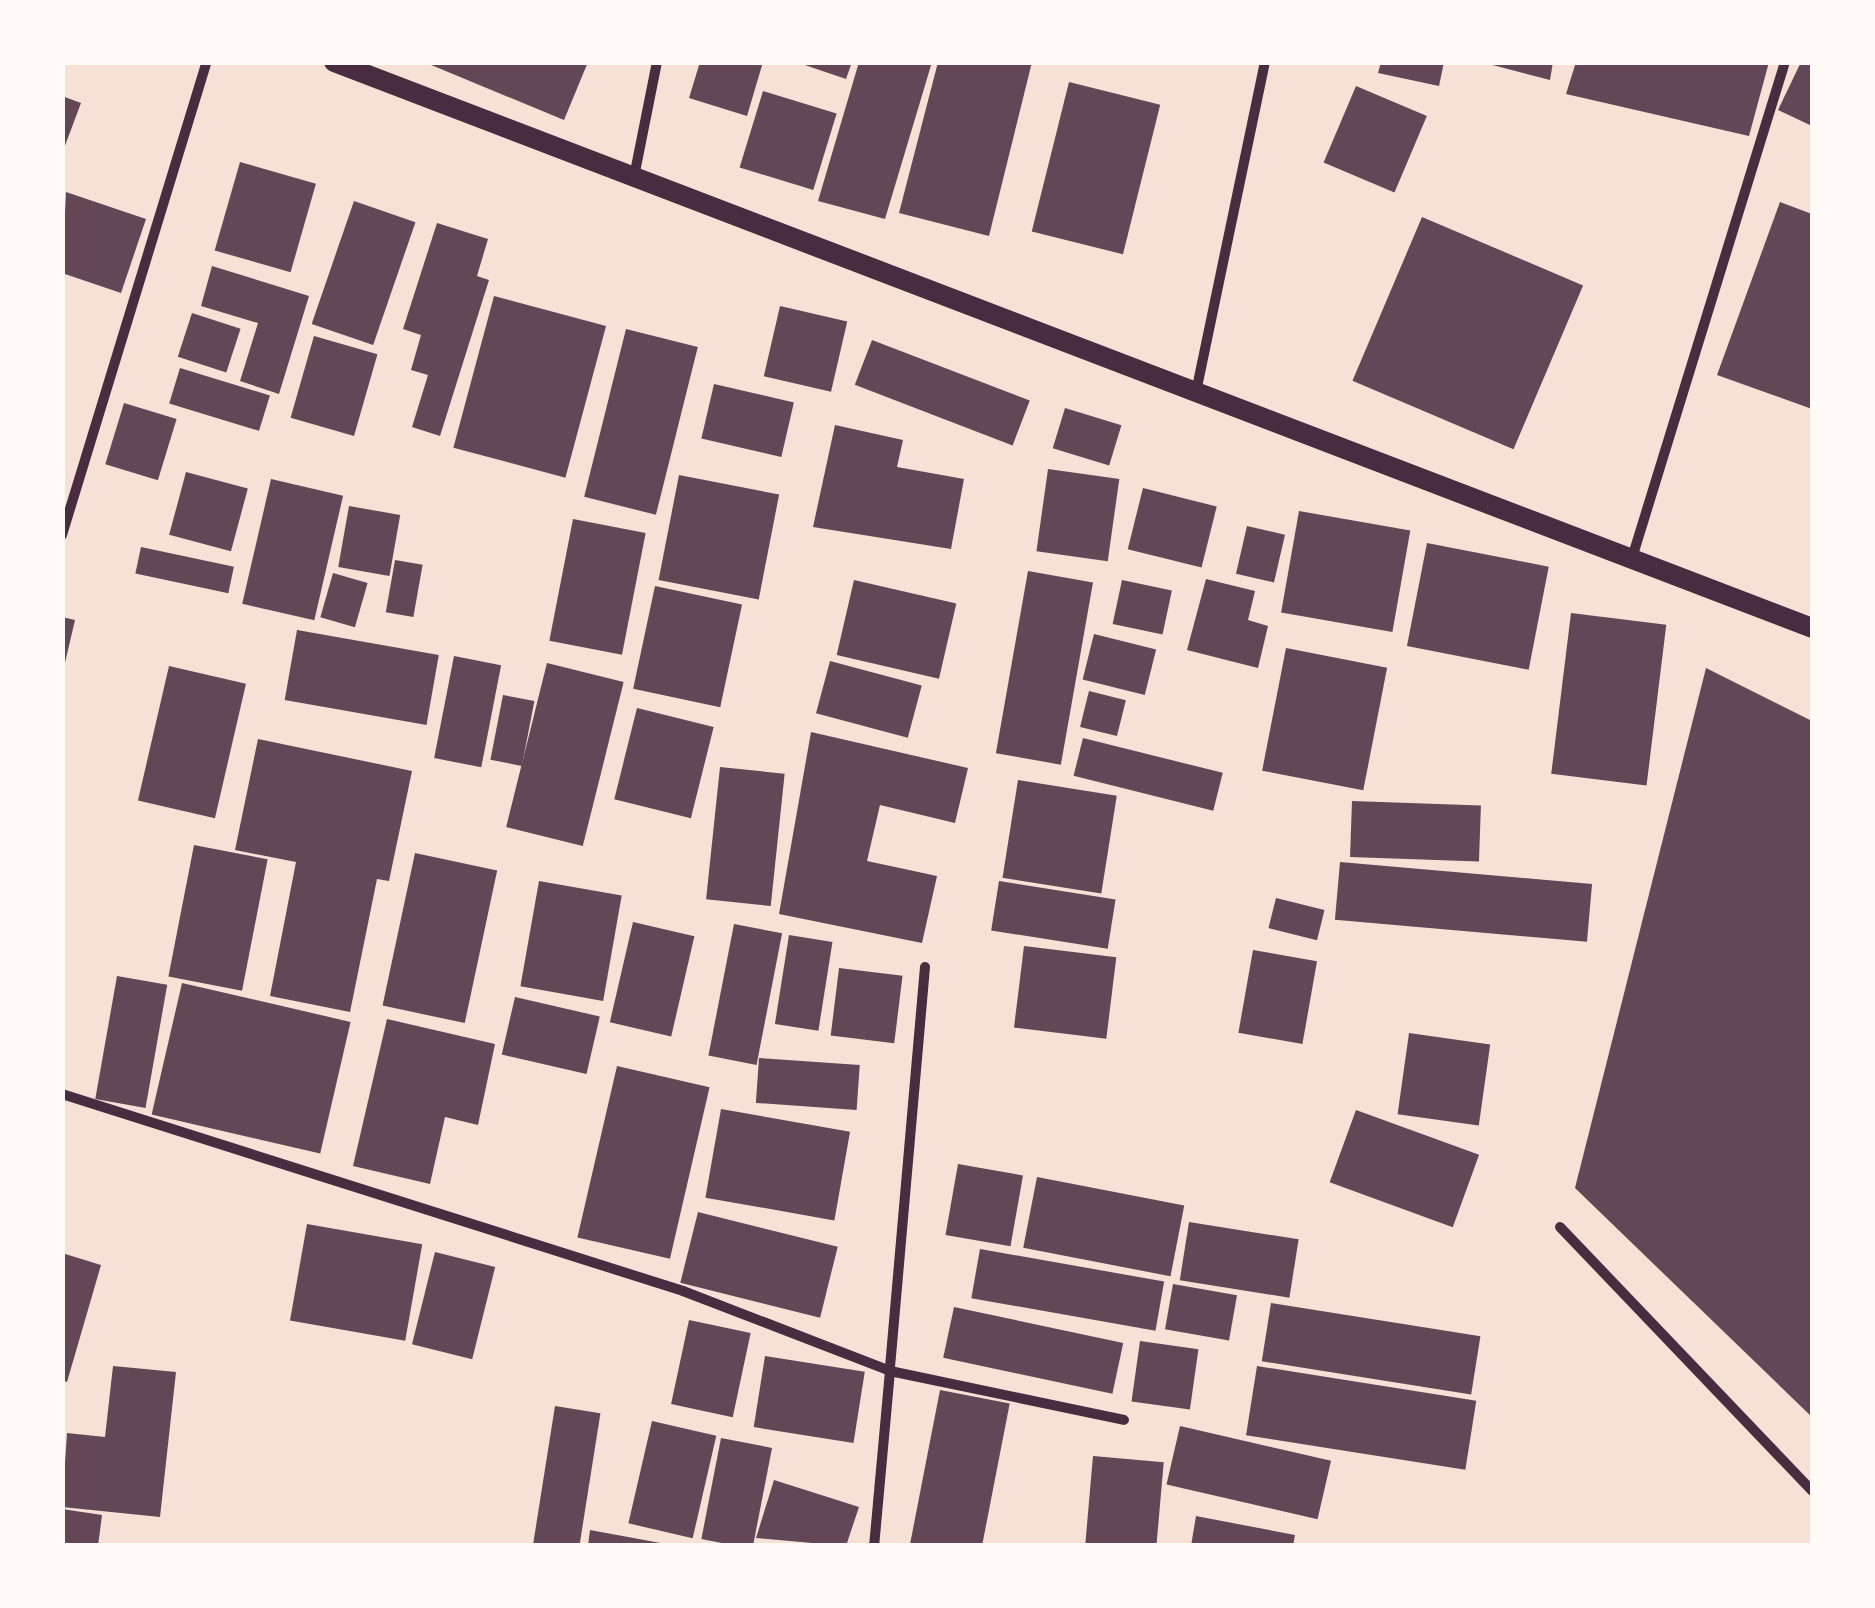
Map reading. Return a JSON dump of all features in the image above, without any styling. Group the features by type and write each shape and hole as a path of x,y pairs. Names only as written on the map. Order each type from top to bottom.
{"main road":[{"path":"334,62 1812,628"}],"street":[{"path":"62,536 207,62"},
{"path":"634,177 657,62"},
{"path":"1196,392 1265,62"},
{"path":"1632,558 1785,62"},
{"path":"874,1546 925,967"},
{"path":"62,1094 684,1291 890,1371 1124,1420"},
{"path":"1560,1227 1812,1491"}],"building":[{"path":"424,62 588,62 564,120"},
{"path":"700,62 763,62 747,116 689,98"},
{"path":"796,62 852,62 846,79"},
{"path":"859,62 932,62 885,219 818,201"},
{"path":"938,62 1032,62 989,236 899,213"},
{"path":"1381,62 1444,62 1439,86 1378,73"},
{"path":"1481,62 1553,62 1550,80"},
{"path":"1576,62 1769,62 1749,136 1566,94"},
{"path":"1801,62 1812,62 1812,126 1778,110"},
{"path":"1069,82 1160,105 1123,254 1032,231"},
{"path":"1356,86 1427,116 1394,192 1324,162"},
{"path":"763,91 837,114 813,190 740,168"},
{"path":"62,96 81,103 63,151 62,151"},
{"path":"240,162 316,184 291,272 215,250"},
{"path":"66,192 146,219 121,293 62,273"},
{"path":"354,201 415,222 373,345 312,324"},
{"path":"1780,202 1812,214 1812,409 1717,375"},
{"path":"1422,217 1583,285 1514,449 1352,381"},
{"path":"437,223 488,239 477,276 489,280 440,436 412,427 428,375 411,370 421,335 403,329"},
{"path":"212,266 309,296 279,394 240,381 258,323 201,306"},
{"path":"494,296 606,326 565,478 453,448"},
{"path":"780,306 847,322 831,392 764,376"},
{"path":"192,313 241,329 226,373 178,357"},
{"path":"626,329 698,347 656,515 584,497"},
{"path":"314,336 377,354 354,436 291,418"},
{"path":"872,340 1030,401 1013,445 855,385"},
{"path":"180,368 270,395 259,431 169,403"},
{"path":"714,384 794,402 781,457 701,439"},
{"path":"124,403 177,419 158,480 105,464"},
{"path":"1065,408 1121,425 1109,465 1053,448"},
{"path":"835,425 903,440 897,467 964,479 951,549 813,527"},
{"path":"1048,469 1119,479 1108,561 1036,551"},
{"path":"186,472 248,489 231,551 169,535"},
{"path":"679,475 779,494 759,599 659,580"},
{"path":"271,479 343,496 314,620 242,604"},
{"path":"1143,488 1217,506 1202,568 1128,549"},
{"path":"349,506 400,515 389,576 338,567"},
{"path":"1299,511 1410,531 1392,632 1281,612"},
{"path":"573,519 646,533 622,655 549,641"},
{"path":"1247,526 1285,535 1274,583 1236,574"},
{"path":"1427,543 1549,567 1529,670 1407,646"},
{"path":"141,547 234,567 228,593 135,573"},
{"path":"395,560 423,565 413,617 386,612"},
{"path":"1028,571 1093,582 1061,765 996,753"},
{"path":"333,573 368,583 355,627 320,617"},
{"path":"1206,579 1255,591 1248,620 1268,626 1258,668 1187,650"},
{"path":"854,580 956,604 939,679 837,655"},
{"path":"1122,580 1172,591 1163,635 1113,624"},
{"path":"655,586 742,605 720,707 633,689"},
{"path":"1571,613 1666,625 1647,785 1551,774"},
{"path":"62,617 75,620 64,667 62,667"},
{"path":"297,630 439,655 426,725 285,700"},
{"path":"1094,634 1156,649 1145,695 1083,680"},
{"path":"1286,648 1387,668 1363,790 1262,771"},
{"path":"454,656 501,665 481,767 434,758"},
{"path":"830,661 922,686 908,738 816,713"},
{"path":"547,663 624,682 583,846 506,827"},
{"path":"169,666 246,684 215,818 138,800"},
{"path":"1706,668 1812,721 1812,1417 1575,1188"},
{"path":"1089,691 1126,700 1117,736 1080,727"},
{"path":"503,695 534,701 522,766 490,760"},
{"path":"637,708 714,727 691,818 614,799"},
{"path":"811,732 968,768 955,823 880,805 867,861 937,876 922,943 779,914"},
{"path":"1083,738 1223,773 1213,811 1074,776"},
{"path":"258,739 412,771 389,881 377,879 350,1012 270,996 296,862 235,850"},
{"path":"720,767 785,774 771,906 706,899"},
{"path":"1018,780 1117,796 1101,893 1003,878"},
{"path":"1352,801 1481,806 1479,861 1350,857"},
{"path":"194,845 268,859 242,991 168,977"},
{"path":"415,853 497,870 465,1023 383,1006"},
{"path":"1340,862 1592,884 1587,942 1335,920"},
{"path":"539,881 622,896 603,1001 520,986"},
{"path":"999,881 1116,899 1108,949 991,930"},
{"path":"1276,898 1325,910 1317,940 1269,928"},
{"path":"633,922 694,936 671,1037 610,1022"},
{"path":"734,924 782,933 757,1065 708,1056"},
{"path":"789,935 832,942 818,1031 775,1024"},
{"path":"1024,946 1116,957 1106,1039 1014,1027"},
{"path":"1253,950 1317,961 1302,1044 1238,1033"},
{"path":"839,968 903,976 894,1043 831,1035"},
{"path":"117,976 167,985 146,1108 95,1099"},
{"path":"182,983 351,1022 320,1153 152,1115"},
{"path":"515,997 600,1017 586,1074 502,1054"},
{"path":"387,1019 495,1044 478,1125 445,1117 430,1184 353,1166"},
{"path":"1409,1033 1490,1044 1479,1126 1398,1114"},
{"path":"759,1058 860,1065 857,1110 756,1103"},
{"path":"617,1066 710,1087 670,1259 577,1237"},
{"path":"721,1109 850,1132 834,1220 705,1198"},
{"path":"1356,1110 1479,1155 1453,1227 1330,1182"},
{"path":"958,1164 1023,1175 1010,1246 945,1235"},
{"path":"1037,1177 1184,1206 1171,1276 1023,1248"},
{"path":"698,1212 838,1247 820,1318 680,1283"},
{"path":"1189,1222 1299,1239 1289,1298 1180,1280"},
{"path":"307,1224 422,1244 405,1341 290,1321"},
{"path":"980,1249 1164,1281 1155,1331 971,1298"},
{"path":"435,1252 495,1267 472,1359 412,1344"},
{"path":"62,1253 101,1265 67,1382 62,1380"},
{"path":"1173,1284 1237,1295 1229,1341 1165,1329"},
{"path":"1271,1303 1480,1336 1471,1394 1262,1361"},
{"path":"954,1307 1123,1343 1112,1394 943,1358"},
{"path":"689,1320 751,1333 733,1417 671,1404"},
{"path":"1140,1341 1198,1349 1190,1410 1132,1401"},
{"path":"765,1356 865,1372 853,1443 754,1427"},
{"path":"113,1366 176,1372 160,1517 62,1507 67,1433 105,1437"},
{"path":"1257,1366 1476,1401 1465,1470 1246,1435"},
{"path":"940,1390 1010,1404 982,1546 910,1546"},
{"path":"555,1406 600,1413 579,1546 533,1546"},
{"path":"652,1421 716,1436 693,1538 628,1523"},
{"path":"1180,1426 1331,1461 1318,1519 1167,1484"},
{"path":"721,1438 772,1448 753,1546 701,1539"},
{"path":"1093,1456 1164,1462 1156,1546 1085,1546"},
{"path":"774,1480 859,1507 846,1546 756,1538"},
{"path":"62,1509 102,1515 98,1546 62,1546"},
{"path":"1196,1516 1295,1535 1293,1546 1191,1546"},
{"path":"590,1530 666,1544 666,1546 588,1546"}]}
